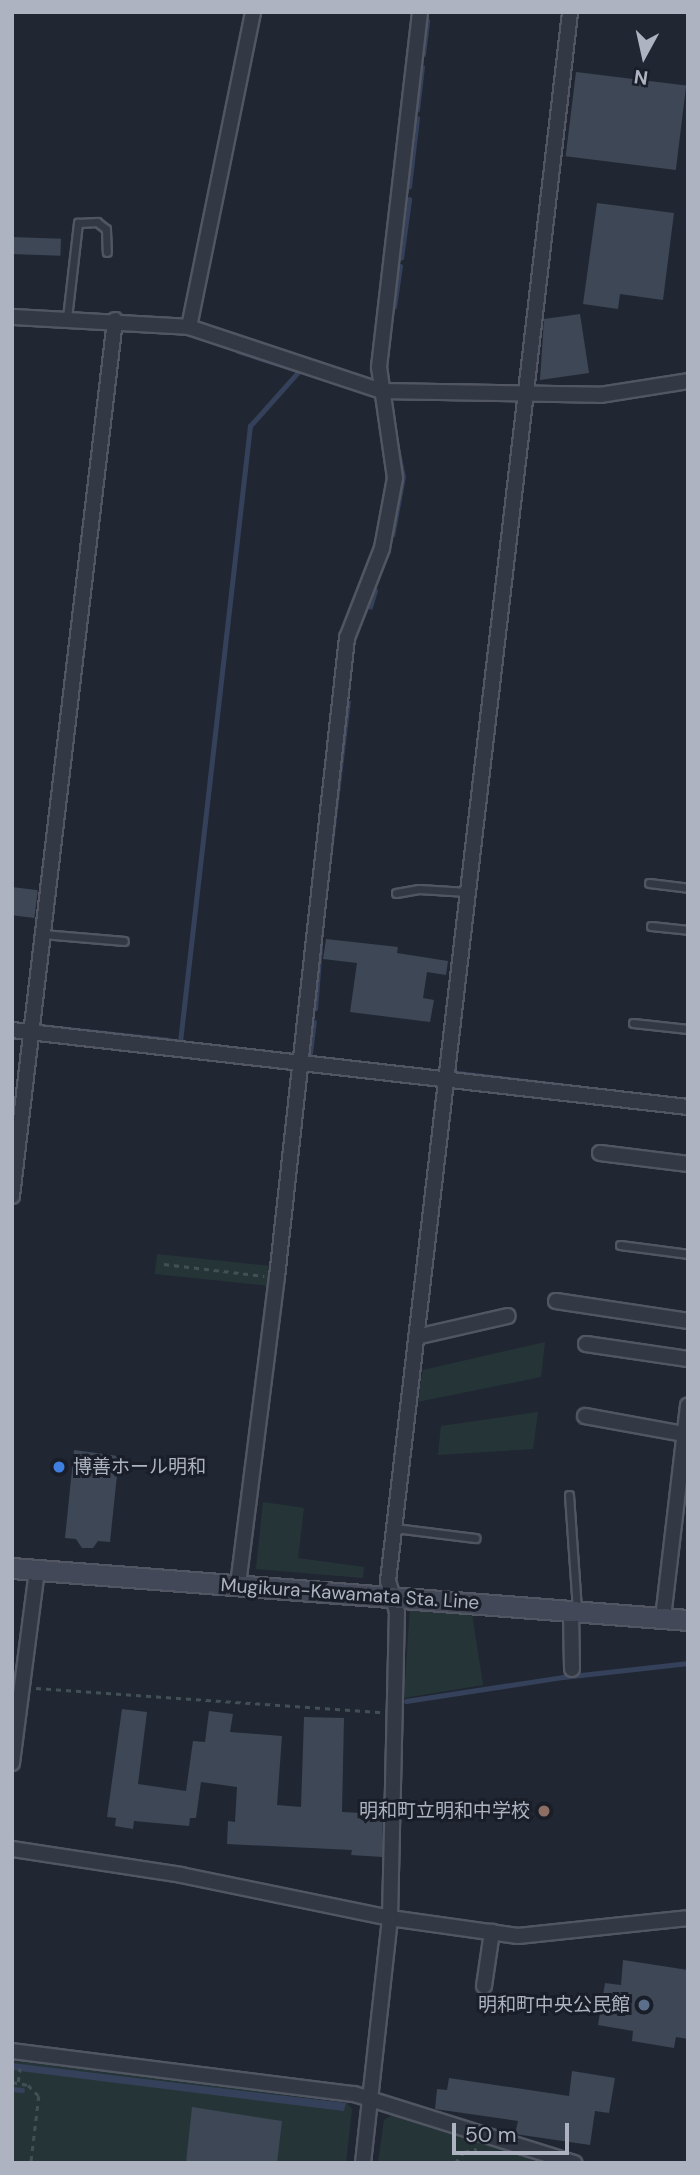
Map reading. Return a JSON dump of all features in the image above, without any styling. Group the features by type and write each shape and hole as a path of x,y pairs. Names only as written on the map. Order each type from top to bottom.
{"main road":[{"name":"Mugikura-Kawamata Sta. Line","path":"12,1568 688,1620"}],"street":[{"path":"189,327 253,12"},
{"path":"238,1585 277,1277 347,638 382,548 395,478 379,367 420,12"},
{"path":"363,2163 390,1918 397,1612 388,1581 570,12"},
{"path":"12,317 115,320 189,327 381,391 600,395 688,381"},
{"path":"12,1196 115,320"},
{"path":"12,1030 688,1107"},
{"path":"600,1153 688,1164"},
{"path":"556,1301 688,1321"},
{"path":"416,1337 508,1315"},
{"path":"586,1344 688,1359"},
{"path":"663,1618 688,1405"},
{"path":"586,1416 684,1434"},
{"path":"12,1763 37,1570"},
{"path":"572,1670 574,1611"},
{"path":"12,1849 181,1875 390,1918 518,1936 688,1918"},
{"path":"484,1986 492,1932"},
{"path":"17,2055 371,2098 573,2163"}],"lane":[{"path":"67,318 78,223 97,222 106,229 107,252"},
{"path":"649,883 688,888"},
{"path":"396,893 419,889 467,892"},
{"path":"651,926 688,930"},
{"path":"43,934 124,941"},
{"path":"633,1023 688,1029"},
{"path":"620,1245 688,1254"},
{"path":"569,1495 574,1611"},
{"path":"394,1528 475,1538"}],"path":[{"path":"164,1264 277,1277"},
{"path":"23,1686 395,1713"},
{"path":"17,2055 18,2082"},
{"path":"12,2082 18,2082 39,2096 31,2163"},
{"path":"455,2163 468,2150 480,2150"}],"shaded area":[{"path":"157,1254 270,1266 268,1286 155,1274"},
{"path":"545,1342 541,1377 417,1402 423,1370"},
{"path":"538,1412 533,1449 438,1455 441,1426"},
{"path":"263,1502 304,1508 298,1558 364,1567 363,1578 256,1569"},
{"path":"410,1608 472,1614 483,1685 404,1698"},
{"path":"12,2059 347,2103 352,2109 346,2163 12,2163"},
{"path":"395,2113 546,2163 378,2163 384,2120"}],"water":[{"path":"393,414 406,477 395,537 391,536 402,477"},
{"path":"347,700 351,701 332,860 327,859"},
{"path":"12,2063 346,2103 344,2111 12,2070"}],"building":[{"path":"576,72 686,86 676,170 566,156"},
{"path":"597,203 674,213 663,300 620,294 618,309 583,304"},
{"path":"12,237 61,239 60,256 12,254"},
{"path":"580,314 589,373 540,380 544,319"},
{"path":"12,887 38,890 34,918 12,915"},
{"path":"326,939 398,947 397,953 448,961 446,975 427,972 423,998 434,1000 430,1022 350,1012 357,963 323,959"},
{"path":"74,1450 119,1456 110,1542 98,1541 93,1548 82,1548 76,1539 65,1538"},
{"path":"122,1709 147,1712 138,1784 186,1791 193,1741 205,1742 209,1711 233,1714 230,1732 282,1736 277,1805 301,1807 304,1717 344,1718 342,1812 383,1814 382,1857 351,1855 352,1850 227,1844 228,1821 235,1822 237,1787 201,1782 196,1818 190,1818 189,1826 134,1821 133,1829 115,1826 116,1818 107,1817"},
{"name":"明和町中央公民館","path":"623,1960 688,1970 688,2039 676,2037 674,2048 632,2041 633,2031 598,2025 605,1983 621,1985"},
{"path":"572,2071 615,2078 609,2113 595,2111 590,2145 515,2134 518,2121 435,2109 437,2089 447,2090 449,2078 569,2096"},
{"path":"192,2107 282,2121 277,2163 186,2163"}],"waterway":[{"path":"423,55 427,21"},
{"path":"417,110 422,67"},
{"path":"409,187 417,118"},
{"path":"401,258 409,200"},
{"path":"394,307 400,266"},
{"path":"238,351 300,371"},
{"path":"180,1042 250,426 299,371"},
{"path":"370,607 375,591"},
{"path":"315,1009 320,947"},
{"path":"310,1053 314,1022"},
{"path":"40,1026 169,1040"},
{"path":"177,1041 184,1043"},
{"path":"458,1073 575,1087"},
{"path":"406,1701 563,1677 688,1663"},
{"path":"12,2089 22,2090"}],"place":[{"name":"博善ホール明和","path":"59,1467"},
{"name":"明和町立明和中学校","path":"544,1811"},
{"name":"明和町中央公民館","path":"644,2005"}]}
